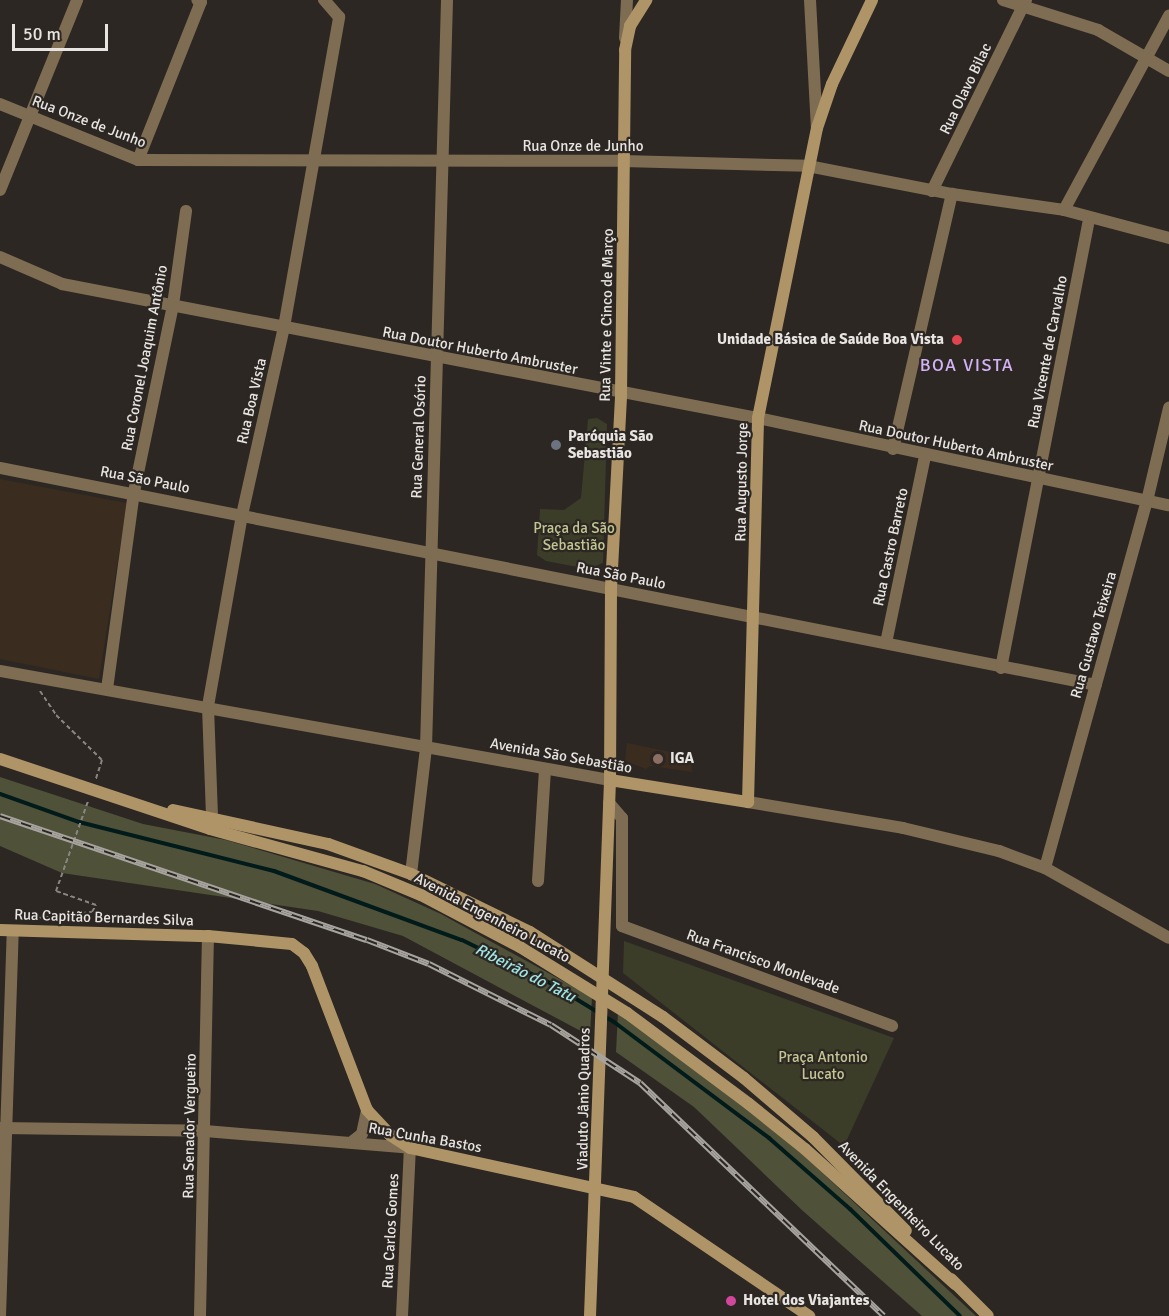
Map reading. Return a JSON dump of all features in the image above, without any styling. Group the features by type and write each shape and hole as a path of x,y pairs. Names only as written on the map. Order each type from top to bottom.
{"main road":[{"path":"625,50 630,26 646,0"},
{"name":"Rua Augusto Jorge","path":"748,802 755,617 758,418 817,128 831,84 872,0"},
{"name":"Rua Vinte e Cinco de Março","path":"604,882 610,780 611,588 621,394 625,50"},
{"name":"Avenida Engenheiro Lucato","path":"0,759 363,872 460,914 574,978 627,1013 805,1149 955,1284"},
{"name":"Avenida São Sebastião","path":"610,780 748,802"},
{"name":"Avenida Engenheiro Lucato","path":"211,823 328,844 411,874 530,932 663,1017 813,1137 955,1284"},
{"path":"363,872 396,879 411,874"},
{"name":"Viaduto Jânio Quadros","path":"590,1316 597,1206 604,882"},
{"name":"Rua Capitão Bernardes Silva","path":"0,930 278,940 304,953 367,1110"},
{"path":"367,1110 376,1124 410,1148"},
{"name":"Rua Cunha Bastos","path":"410,1148 634,1197 807,1315"},
{"path":"955,1284 988,1316"}],"street":[{"path":"0,190 76,0"},
{"name":"Rua Boa Vista","path":"211,823 208,706 242,515 284,327 339,17 324,0"},
{"name":"Rua General Osório","path":"411,874 426,748 447,0"},
{"name":"Rua Vinte e Cinco de Março","path":"625,50 627,0"},
{"path":"810,0 817,128"},
{"path":"1003,0 1024,3 1098,30 1169,71"},
{"path":"138,160 199,1"},
{"name":"Rua Olavo Bilac","path":"932,190 1024,3"},
{"path":"1064,210 1169,16"},
{"name":"Rua Onze de Junho","path":"0,104 138,160 442,163 623,161 808,166 952,194 1064,210 1089,219 1169,238"},
{"path":"893,449 952,194"},
{"name":"Rua Coronel Joaquim Antônio","path":"108,689 134,492 173,305 186,211"},
{"name":"Rua Vicente de Carvalho","path":"1001,668 1089,219"},
{"name":"Rua Doutor Huberto Ambruster","path":"0,257 62,284 621,394 758,418 925,456 1169,506"},
{"name":"Rua Gustavo Teixeira","path":"1045,868 1148,501 1169,408"},
{"name":"Rua Castro Barreto","path":"886,643 925,456"},
{"name":"Rua São Paulo","path":"0,468 134,492 431,554 1096,685"},
{"name":"Avenida São Sebastião","path":"0,671 208,706 426,748 610,780"},
{"path":"538,881 545,769"},
{"name":"Avenida São Sebastião","path":"748,802 952,838 1045,868 1169,938"},
{"name":"Rua Francisco Monlevade","path":"609,803 621,818 622,926 892,1026"},
{"path":"0,1316 2,1128 13,931"},
{"name":"Rua Senador Vergueiro","path":"200,1316 208,936"},
{"path":"353,1140 363,1134 367,1110"},
{"name":"Rua Cunha Bastos","path":"2,1128 205,1131 353,1140 410,1148"},
{"name":"Rua Carlos Gomes","path":"402,1316 410,1148"}],"path":[{"path":"42,679 40,695 56,715 102,760 95,782"},
{"path":"39,917 92,912 96,905 56,891 91,792"}],"shaded area":[{"path":"0,479 127,503 99,679 0,659"},
{"name":"IGA","path":"627,743 690,756 692,772 650,766 646,769 625,761"}],"green space":[{"name":"Praça da São Sebastião","path":"597,418 607,424 603,563 588,569 546,561 537,555 540,509 564,510 581,498 588,419"},
{"path":"0,777 143,824 226,840 375,884 441,914 592,997 590,1036 403,936 318,911 62,873 0,846"},
{"name":"Praça Antonio Lucato","path":"624,941 894,1038 844,1146 623,973"},
{"path":"618,1012 786,1139 976,1316 922,1316 803,1211 694,1107 616,1052"}],"waterway":[{"name":"Ribeirão do Tatu","path":"0,794 79,822 274,871 462,940 550,983 614,1022 769,1138 850,1209 960,1316"}],"railway":[{"path":"0,816 367,940 429,964 551,1025 640,1083 884,1316"}],"place":[{"name":"Unidade Básica de Saúde Boa Vista","path":"957,340"},
{"name":"Paróquia São Sebastião","path":"556,445"},
{"name":"IGA","path":"658,759"},
{"name":"Hotel dos Viajantes","path":"731,1301"}],"district":[{"name":"BOA VISTA","path":"967,365"}]}
